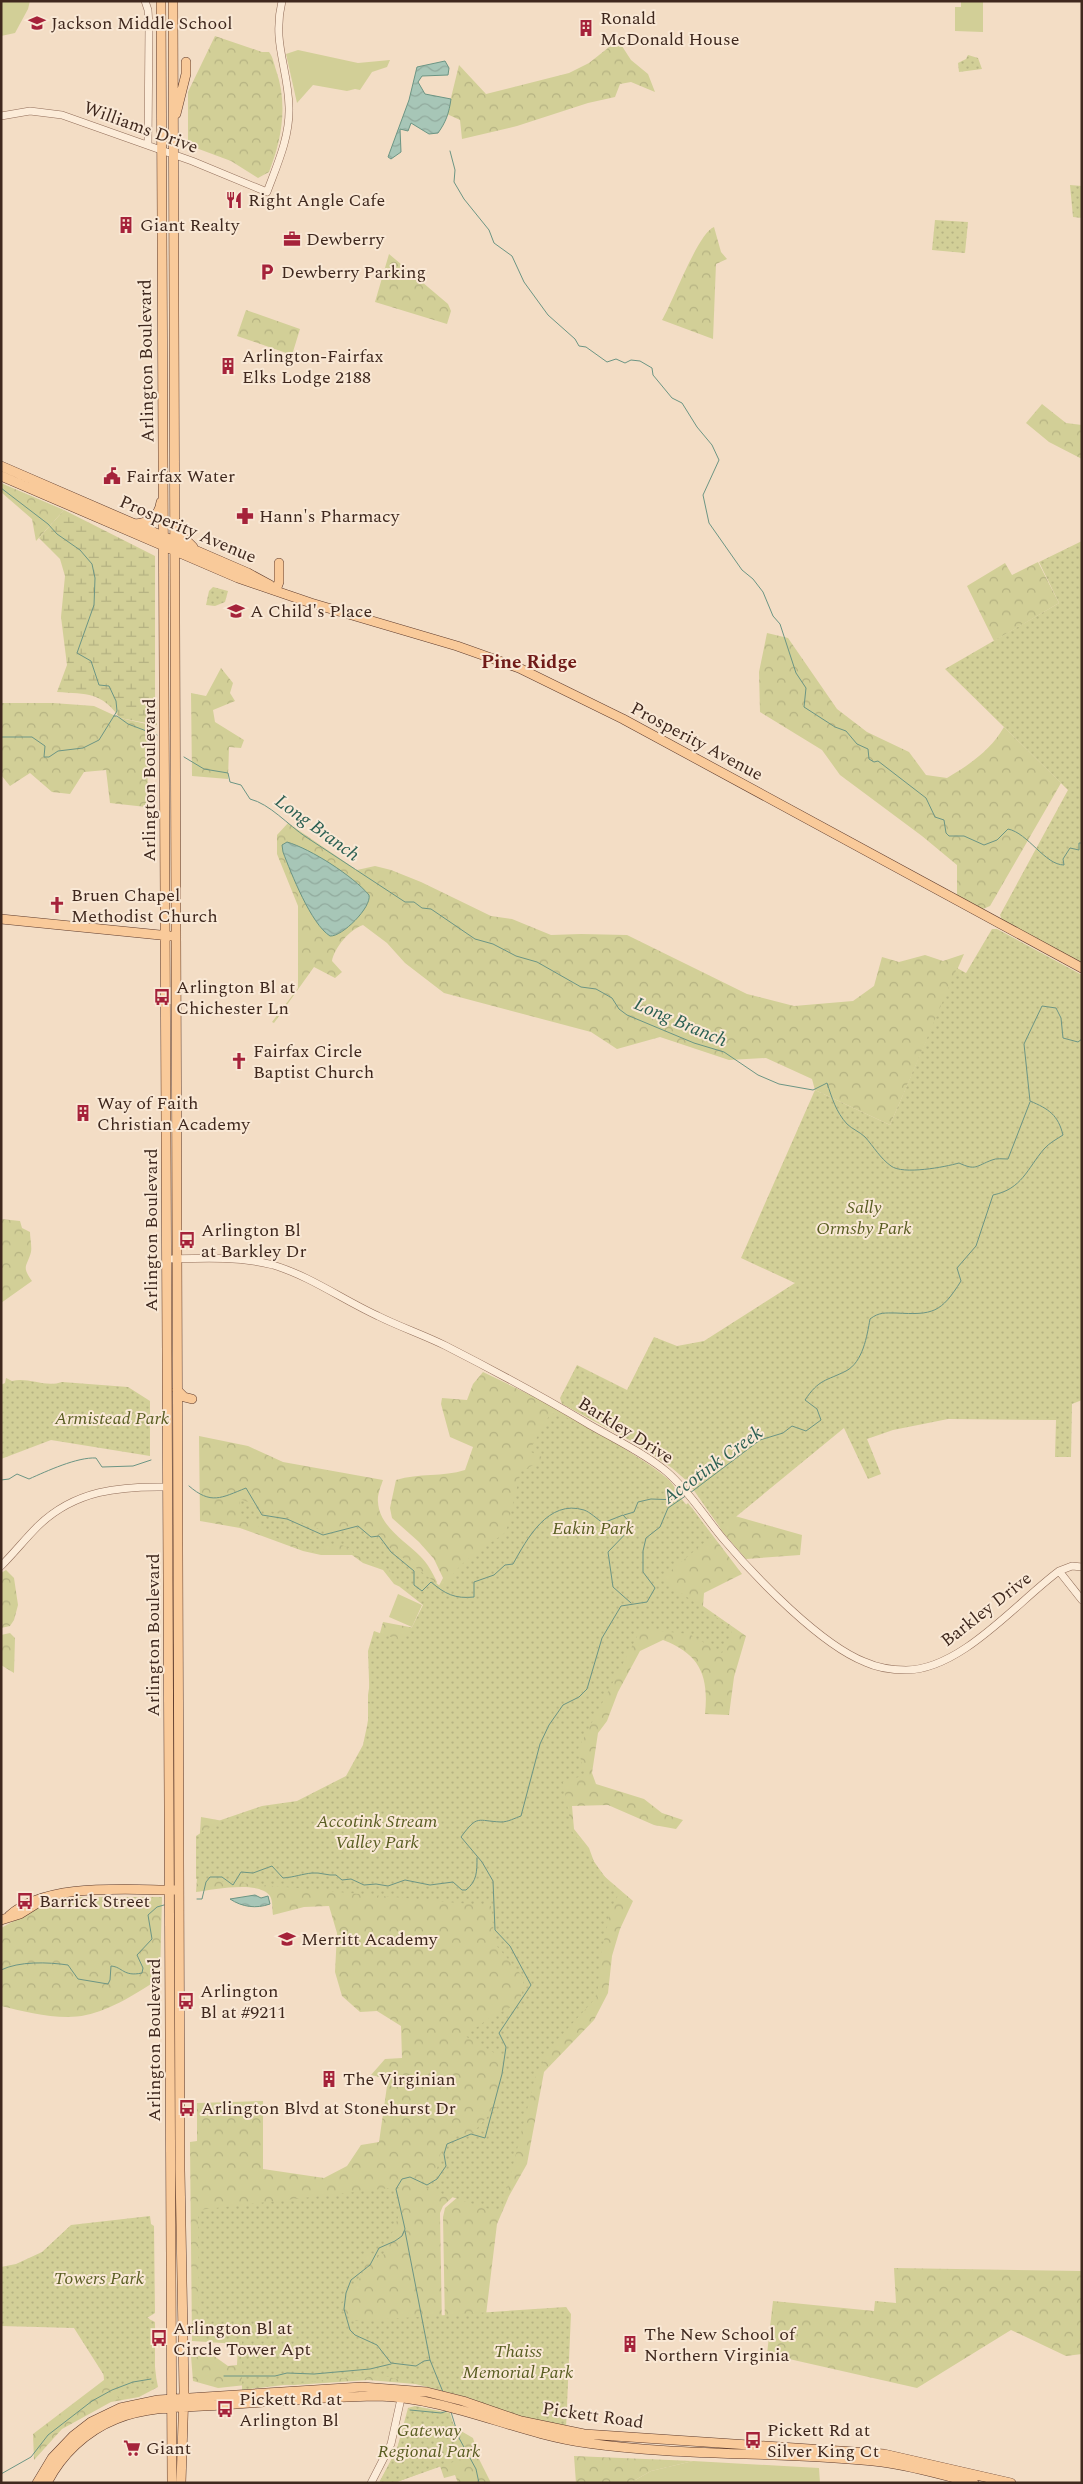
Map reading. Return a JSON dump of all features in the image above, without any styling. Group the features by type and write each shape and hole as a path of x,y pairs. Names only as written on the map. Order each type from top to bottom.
{"main road":[{"name":"Arlington Boulevard","path":"160,1 172,1259 168,1487 172,2483"},
{"name":"Arlington Boulevard","path":"170,936 175,510 173,1"},
{"path":"173,123 186,74 186,62"},
{"name":"Prosperity Avenue","path":"1,466 134,524 164,542 174,551 197,556 260,579 276,590"},
{"name":"Prosperity Avenue","path":"1,476 164,542 174,541 197,556 276,590 311,603 489,656 544,679 641,728 1082,968"},
{"path":"134,524 146,522 157,515 161,506 164,484"},
{"path":"174,585 180,566 197,556 183,538 175,510"},
{"path":"260,579 271,576 279,563 280,580 276,590"},
{"path":"1,919 170,936"},
{"name":"Arlington Boulevard","path":"172,1259 177,1390 180,2177 184,2403 181,2483"},
{"path":"177,1390 184,1397 192,1399"},
{"path":"5,1918 23,1905 64,1893 88,1890 180,1890"},
{"name":"Pickett Road","path":"173,2404 427,2392 464,2401 521,2421 584,2434 884,2454 1011,2483"},
{"name":"Pickett Road","path":"402,2393 466,2410 518,2428 580,2442 884,2462 974,2483"},
{"path":"37,2483 58,2450 91,2422 128,2406 173,2404"},
{"path":"47,2483 64,2457 96,2430 109,2422 133,2413 173,2404"}],"street":[{"path":"145,1 149,17 148,145"},
{"name":"Williams Drive","path":"1,116 30,110 52,112 173,154 266,192 281,154 287,132 289,108 278,44 277,27 282,1"},
{"name":"Barkley Drive","path":"172,1259 251,1261 275,1266 296,1274 376,1315 446,1346 563,1409 646,1457 681,1486 724,1541 788,1605 846,1652 864,1662 884,1668 922,1668 952,1657 1059,1571 1072,1566 1082,1567"},
{"path":"1,1566 40,1524 56,1511 81,1497 107,1489 168,1487"},
{"path":"1059,1571 1082,1600"},
{"path":"371,2483 392,2444 402,2393"}],"green space":[{"path":"1,1 30,1 28,9 15,33 1,36"},
{"path":"961,1 983,1 983,32 955,31 955,7 961,7"},
{"path":"215,36 262,52 269,52 272,56 282,96 282,121 274,160 269,172 258,178 231,161 188,145 188,92"},
{"path":"618,40 631,60 648,74 655,92 631,82 620,84 615,97 588,103 517,126 462,139 460,120 447,114 459,65 486,94 569,73 589,63"},
{"path":"298,50 358,63 390,60 387,67 372,72 360,90 347,91 313,85 297,103 286,54"},
{"path":"968,55 978,58 982,69 959,72 958,63 966,59"},
{"path":"1070,185 1082,186 1082,218 1073,217"},
{"path":"935,220 968,222 965,253 932,250"},
{"path":"714,227 721,252 727,259 716,264 713,339 662,320 693,254 708,232"},
{"path":"389,254 448,304 451,311 447,324 375,302"},
{"path":"246,310 300,329 292,355 237,336"},
{"path":"1042,404 1066,423 1082,425 1082,459 1049,442 1026,423"},
{"path":"1,483 64,510 36,541 32,519 1,492"},
{"path":"64,510 155,556 155,699 157,725 120,718 107,703 93,696 57,692 67,665 61,617 65,576 60,559 39,538"},
{"path":"1082,541 1082,963 1002,920 1000,915 1068,790 945,669 1059,603 1039,562"},
{"path":"1038,562 1059,603 994,641 967,586 1005,563 1012,575"},
{"path":"213,587 228,591 225,602 215,606 206,605 209,591"},
{"path":"767,633 788,638 837,709 867,732 909,752 926,775 947,778 986,750 1004,727 1061,783 990,906 983,909 957,895 957,865 922,836 840,775 822,750 760,712 759,672"},
{"path":"221,668 233,683 230,693 235,701 213,710 215,722 244,740 241,748 229,747 228,779 192,776 191,693 206,696"},
{"path":"1,703 53,703 94,706 120,718 151,725 146,807 110,803 106,770 84,772 70,794 52,792 30,773 10,786 1,775"},
{"path":"288,823 357,870 375,866 391,870 421,882 491,916 512,919 551,935 627,935 747,994 794,1006 853,1001 874,986 882,957 899,962 925,955 943,961 964,954 890,1125 815,1090 812,1079 766,1058 729,1060 660,1037 617,1049 591,1032 444,993 405,963 387,943 363,925 348,935 339,945 333,956 332,961 342,972 335,978 314,967 274,1023 272,1022 298,988 298,906 277,854 277,835"},
{"name":"Sally Ormsby Park","path":"992,929 997,929 1082,975 1082,1400 1072,1404 1071,1457 1055,1457 1056,1420 948,1419 893,1430 867,1439 881,1474 868,1479 844,1428 721,1529 688,1482 672,1468 635,1443 562,1404 560,1398 577,1365 627,1390 654,1337 677,1346 704,1341 795,1283 741,1258 815,1090 890,1125 957,968 966,973"},
{"path":"1,1219 20,1221 22,1228 30,1232 31,1252 26,1269 32,1281 1,1303"},
{"path":"483,1372 551,1405 623,1446 623,1450 663,1475 432,1599 443,1578 434,1559 419,1542 392,1518 390,1508 396,1480 413,1476 448,1474 465,1470 473,1447 450,1437 441,1404 442,1398 467,1400 473,1384"},
{"name":"Armistead Park","path":"6,1378 12,1381 25,1380 49,1384 62,1382 128,1387 150,1401 150,1456 51,1440 1,1459 1,1385 5,1383"},
{"path":"554,1413 581,1424 613,1442 645,1462 671,1482 685,1503 692,1508 712,1536 661,1579 733,1629 722,1653 689,1634 641,1629 578,1749 585,1775 563,1782 572,1831 618,1895 610,1914 600,1958 598,1990 594,2000 558,2039 545,2058 535,2078 501,2213 412,2184 435,2178 441,2151 457,2133 470,2136 499,2104 503,2058 465,2036 492,2016 520,2003 524,1978 495,1944 491,1906 196,1879 196,1836 221,1820 262,1806 297,1801 346,1776 363,1745 367,1726 370,1708 368,1651 374,1631 402,1641 412,1627 423,1605 400,1587 397,1578 388,1569 355,1555 347,1547 328,1544 323,1550 314,1552 281,1540 261,1530 254,1520 239,1518 240,1499 332,1534 361,1526 444,1589 449,1579 463,1564 479,1550 506,1532 521,1471 546,1459 529,1451 549,1416"},
{"path":"199,1436 248,1446 283,1462 383,1480 379,1491 379,1511 388,1526 423,1559 437,1582 428,1600 394,1584 383,1570 363,1563 352,1555 321,1555 303,1551 240,1528 200,1521"},
{"path":"688,1503 742,1574 704,1593 703,1606 746,1636 734,1677 729,1715 705,1714 705,1688 699,1668 686,1652 663,1640 640,1651 618,1692 607,1721 598,1733 592,1773 596,1784 644,1799 662,1813 683,1820 676,1829 654,1825 608,1805 572,1806 574,1829 589,1848 597,1870 633,1901 620,1929 612,1956 608,1993 594,2020 544,2072 527,2164 509,2196 497,2224 486,2315 445,2326 443,2217 445,2208 459,2196 469,2180 548,1993 510,1893 663,1527"},
{"path":"735,1516 802,1535 800,1555 746,1559 720,1529"},
{"path":"6,1570 14,1578 18,1605 14,1620 10,1626 1,1628 1,1573"},
{"path":"398,1594 422,1605 412,1627 389,1617"},
{"name":"Accotink Stream Valley Park","path":"383,1622 420,1629 533,1963 511,2091 456,2194 443,2206 440,2213 442,2328 427,2385 368,2380 294,2385 255,2384 218,2388 193,2381 191,2356 214,2356 228,2366 237,2365 238,2344 192,2341 190,2142 197,2141 197,2103 263,2101 263,2169 324,2178 347,2166 361,2145 379,2142 388,2079 371,2075 385,2059 402,2058 401,2026 377,2011 360,2012 342,1996 335,1972 337,1933 329,1906 304,1907 273,1915 270,1896 256,1888 235,1887 196,1892 201,1817 229,1822 309,1799 350,1778 368,1740 368,1695 374,1655"},
{"path":"10,1633 15,1638 14,1673 1,1665 1,1635"},
{"path":"79,1897 162,1897 160,1978 115,2005 95,2013 76,2017 32,2013 1,2006 1,1928 38,1908"},
{"name":"Thaiss Memorial Park","path":"399,2187 401,2210 383,2256 366,2252 362,2275 339,2308 356,2321 566,2307 571,2314 566,2428 526,2421 470,2398 377,2374 242,2390 242,2339 199,2339 198,2210"},
{"name":"Towers Park","path":"150,2216 151,2224 154,2226 155,2313 147,2318 155,2322 155,2385 119,2399 74,2328 1,2326 1,2267 16,2264 42,2252 71,2225"},
{"path":"894,2268 1082,2271 1082,2354 1066,2356 1011,2330 917,2388 767,2354 773,2301 874,2311 875,2301 896,2303"},
{"path":"149,2318 158,2387 139,2397 111,2402 62,2429 34,2460 33,2434 104,2380 102,2357 130,2323"},
{"name":"Gateway Regional Park","path":"415,2406 450,2413 458,2439 467,2457 394,2483 379,2483 397,2449 408,2408"},
{"name":"Gateway Regional Park","path":"447,2418 461,2431 473,2438 479,2459 491,2483 458,2483 455,2475 444,2478 440,2466 394,2483 380,2481 397,2449 403,2429"},
{"path":"574,2456 693,2461 651,2471 630,2483 576,2483"},
{"path":"693,2461 819,2468 820,2483 630,2483 651,2471"}],"water":[{"path":"445,61 449,68 448,75 422,76 418,82 425,94 451,99 443,125 438,133 429,134 411,123 408,131 400,129 401,152 391,159 388,157 409,100 417,67"},
{"path":"287,842 331,864 353,880 369,895 369,900 361,914 342,932 330,936 323,930 309,910 296,885 283,852 282,845"},
{"path":"255,1895 261,1898 268,1896 270,1904 249,1906 239,1904 230,1899"}],"waterway":[{"path":"450,151 455,170 454,182 464,199 489,230 494,243 512,256 524,282 548,315 575,339 579,346 586,347 607,362 616,359 625,363 631,360 640,361 652,368 653,375 672,398 682,403 697,427 712,445 719,460 703,495 709,523 742,570 753,579 763,592 773,616 780,624 796,673 806,688 804,707 835,727 846,731 857,744 868,749 869,759 874,762 878,761 926,798 935,817 944,820 946,833 949,836 964,836 984,845 997,840 1008,829 1023,836 1050,860 1064,865 1063,859 1070,848 1079,850 1079,843 1082,843"},
{"path":"1,488 48,524 57,534 80,550 92,564 95,578 94,605 77,653 91,661 99,685 109,686 116,701 117,711 99,740 83,748 58,751 49,757 44,757 45,746 32,737 1,737"},
{"path":"114,716 128,724 157,735"},
{"name":"Long Branch","path":"184,757 204,769 228,773 230,782 241,785 250,799 265,805 306,837 405,902 414,902 422,908 431,909 475,939 493,944 516,956 537,962 581,987 596,989 612,998 619,1009 627,1015 694,1043 724,1052 758,1075 779,1084 813,1090 827,1083 835,1105 843,1119 849,1126 865,1137 887,1163 897,1169 914,1170 959,1163 973,1167 994,1159 1008,1159 1030,1102"},
{"name":"Accotink Creek","path":"690,1493 760,1440 783,1433 792,1426 806,1431 821,1420 817,1409 805,1400 819,1384 852,1367 863,1348 870,1319 882,1313 928,1312 935,1310 948,1300 961,1281 957,1268 976,1246 993,1195 1003,1192 1017,1183 1046,1147 1063,1135 1058,1122 1052,1114 1030,1101 1024,1044 1042,1006 1056,1008 1061,1018 1063,1038 1078,1042 1082,1039"},
{"path":"1,1480 9,1479 17,1474 29,1479 62,1465 88,1458 96,1458 102,1467 133,1466 151,1460"},
{"path":"189,1486 210,1498 223,1497 246,1488 262,1515 287,1519 323,1535 358,1526 371,1537 379,1536 391,1552 414,1571 414,1585 422,1591 431,1582 446,1593 461,1597 474,1597 474,1582 494,1575 505,1565 513,1564 532,1533 549,1516 560,1510 571,1508 584,1510 603,1523 623,1515 633,1526 608,1552 613,1587 631,1603"},
{"name":"Accotink Creek","path":"443,2392 430,2360 416,2366 391,2363 377,2345 355,2335 350,2330 344,2309 346,2293 351,2280 370,2265 379,2248 402,2236 405,2229 396,2189 402,2179 410,2177 427,2185 437,2179 446,2166 444,2154 447,2144 471,2134 485,2138 502,2074 506,2047 499,2033 531,1985 510,1946 495,1930 493,1881 482,1862 461,1837 478,1820 504,1822 521,1816 540,1744 549,1725 563,1705 579,1697 587,1689 602,1638 621,1606 647,1602 655,1588 643,1572 643,1551 646,1538 660,1527 668,1508 687,1495"},
{"path":"624,1515 634,1512 638,1502 651,1499 678,1500"},
{"path":"197,1899 202,1899 206,1882 210,1877 222,1877 233,1885 241,1872 253,1873 272,1866 283,1878 318,1873 336,1875 342,1880 351,1879 364,1885 388,1886 405,1880 430,1885 453,1882 462,1890 466,1890 476,1876 477,1858"},
{"path":"1,1970 16,1965 34,1963 68,1965 78,1979 108,1984 111,1966 131,1974 142,1973 143,1968 137,1955 152,1939 148,1915 157,1907 164,1905"},
{"name":"Accotink Creek","path":"405,2231 430,2360"},
{"path":"224,2376 275,2376 287,2373 314,2374 370,2369 391,2364"},
{"path":"1,2474 31,2457 48,2435 92,2401 112,2390 133,2382 151,2379"},
{"path":"410,2410 441,2413 447,2411"},
{"name":"Accotink Creek","path":"451,2412 459,2438 476,2469 479,2483"}],"place":[{"name":"Jackson Middle School","path":"37,23"},
{"name":"Ronald McDonald House","path":"586,28"},
{"name":"Right Angle Cafe","path":"234,200"},
{"name":"Giant Realty","path":"126,225"},
{"name":"Dewberry","path":"292,239"},
{"name":"Dewberry Parking","path":"267,272"},
{"name":"Arlington-Fairfax Elks Lodge 2188","path":"228,366"},
{"name":"Fairfax Water","path":"112,476"},
{"name":"Hann's Pharmacy","path":"245,516"},
{"name":"A Child's Place","path":"236,611"},
{"name":"Bruen Chapel Methodist Church","path":"57,905"},
{"name":"Arlington Bl at Chichester Ln","path":"162,997"},
{"name":"Fairfax Circle Baptist Church","path":"239,1061"},
{"name":"Way of Faith Christian Academy","path":"83,1113"},
{"name":"Arlington Bl at Barkley Dr","path":"187,1240"},
{"name":"Barrick Street","path":"25,1901"},
{"name":"Merritt Academy","path":"287,1939"},
{"name":"Arlington Bl at #9211","path":"186,2001"},
{"name":"The Virginian","path":"329,2079"},
{"name":"Arlington Blvd at Stonehurst Dr","path":"187,2108"},
{"name":"Arlington Bl at Circle Tower Apt","path":"159,2338"},
{"name":"The New School of Northern Virginia","path":"630,2344"},
{"name":"Pickett Rd at Arlington Bl","path":"225,2409"},
{"name":"Pickett Rd at Silver King Ct","path":"753,2440"},
{"name":"Giant","path":"132,2448"}],"district":[{"name":"Pine Ridge","path":"529,661"}],"park label":[{"name":"Eakin Park","path":"593,1528"}]}
